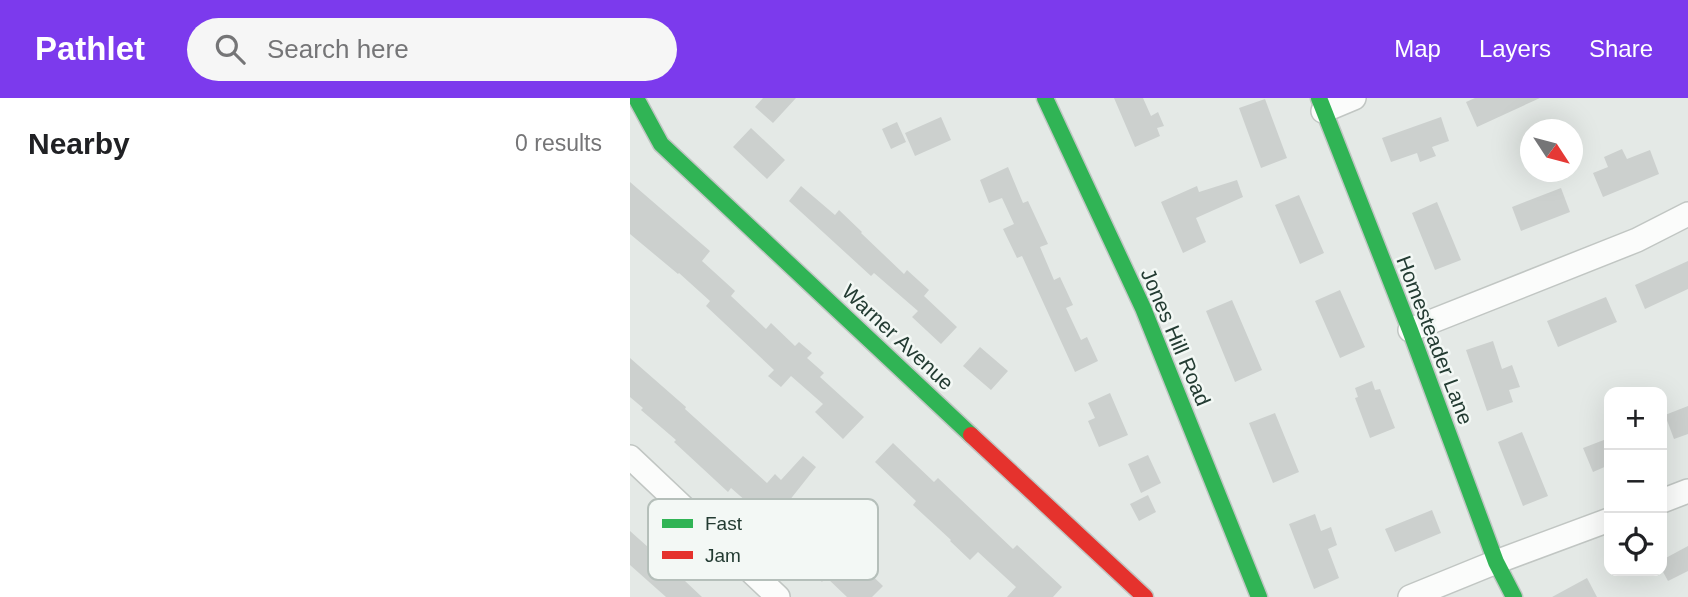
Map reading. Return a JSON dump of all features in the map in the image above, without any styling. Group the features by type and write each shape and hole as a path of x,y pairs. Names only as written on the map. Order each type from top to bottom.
{"street":[{"name":"Warner Avenue","path":"633,98 661,144 1144,597"},
{"name":"Jones Hill Road","path":"1045,98 1143,308 1259,597"},
{"path":"1321,104 1354,98"},
{"name":"Homesteader Lane","path":"1321,104 1410,330 1496,562 1514,597"},
{"path":"1410,330 1637,240 1688,214"},
{"path":"630,457 674,499"},
{"path":"1667,499 1688,491"},
{"path":"1410,597 1604,522"},
{"path":"760,580 778,597"}],"building":[{"path":"763,98 796,98 773,123 755,107"},
{"path":"1114,98 1143,98 1151,116 1158,112 1164,126 1157,128 1160,136 1135,147"},
{"path":"1475,98 1540,98 1477,127 1466,102"},
{"path":"1265,99 1287,158 1261,168 1239,108"},
{"path":"941,117 951,140 915,156 905,133"},
{"path":"1441,117 1449,141 1432,147 1436,156 1420,162 1417,153 1391,162 1382,138"},
{"path":"897,122 906,142 891,149 882,129"},
{"path":"751,128 785,160 767,179 733,147"},
{"path":"1622,149 1627,159 1650,150 1659,174 1603,197 1593,173 1608,167 1604,157"},
{"path":"1008,167 1023,203 1028,201 1048,244 1040,247 1054,280 1060,277 1073,305 1066,308 1081,340 1087,337 1098,361 1075,372 1022,256 1017,258 1003,229 1014,224 1002,198 989,203 980,180"},
{"path":"1237,180 1243,197 1196,218 1206,242 1183,253 1161,202 1197,186 1199,192"},
{"path":"630,182 710,251 702,261 735,291 731,296 766,329 771,323 795,346 799,342 812,353 807,358 824,373 820,377 864,417 843,439 815,412 823,404 791,376 781,387 768,376 774,370 706,306 710,301 630,234"},
{"path":"801,186 835,215 839,210 904,274 907,270 929,290 924,296 957,327 941,344 912,317 918,311 874,273 871,276 789,201"},
{"path":"1561,188 1570,212 1521,231 1512,207"},
{"path":"1299,195 1324,253 1300,264 1275,205"},
{"path":"1437,202 1461,260 1435,270 1412,213"},
{"path":"1688,261 1688,289 1645,309 1635,285"},
{"path":"1340,290 1365,347 1340,358 1315,301"},
{"path":"1606,297 1617,322 1558,347 1547,321"},
{"path":"1232,300 1262,370 1235,382 1206,311"},
{"path":"1493,341 1502,369 1512,365 1520,387 1509,390 1513,402 1487,411 1466,350"},
{"path":"980,347 1008,371 991,390 963,366"},
{"path":"630,358 767,483 775,474 781,480 803,456 816,467 791,499 744,499 731,488 728,492 630,397"},
{"path":"1372,381 1375,390 1380,389 1395,428 1370,438 1355,398 1358,397 1355,388"},
{"path":"1110,393 1128,435 1099,447 1088,421 1095,418 1088,403"},
{"path":"1688,406 1688,434 1674,439 1667,414"},
{"path":"1275,413 1299,472 1273,483 1249,423"},
{"path":"1522,432 1548,496 1523,506 1498,442"},
{"path":"1604,440 1604,467 1593,472 1583,448"},
{"path":"893,443 934,482 938,478 1013,549 1017,545 1062,587 1053,597 1007,597 1016,587 978,552 970,560 913,505 916,501 875,462"},
{"path":"1148,455 1161,483 1141,493 1128,464"},
{"path":"1148,495 1156,512 1139,521 1130,504"},
{"path":"1432,510 1441,533 1395,552 1385,529"},
{"path":"1315,514 1321,531 1331,527 1337,545 1328,549 1339,578 1314,589 1289,524"},
{"path":"630,531 648,547 648,580 684,580 702,597 666,597 630,565"},
{"path":"1688,546 1688,571 1668,581 1665,576 1667,557"},
{"path":"1587,578 1597,597 1552,597"},
{"path":"829,580 877,580 883,586 872,597 847,597"}],"traffic: fast":[{"path":"636,98 661,144 971,435"},
{"path":"1045,98 1143,308 1259,597"},
{"path":"1319,98 1410,330 1496,562 1514,597"}],"traffic: jam":[{"path":"971,435 1145,597"}]}
